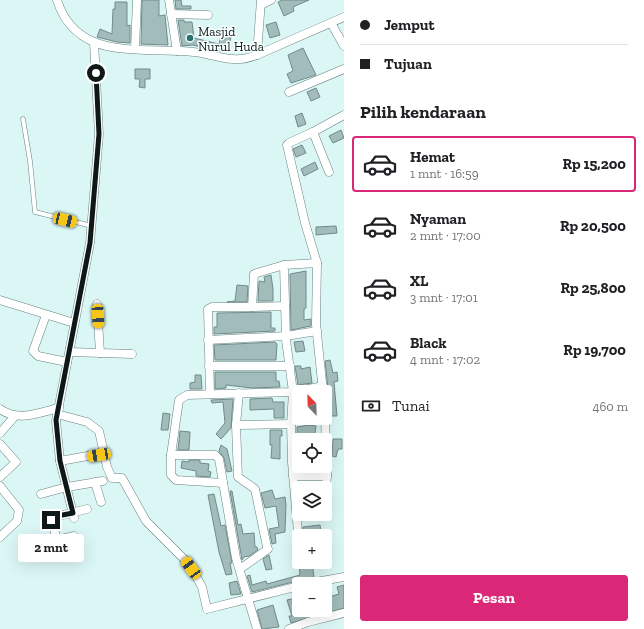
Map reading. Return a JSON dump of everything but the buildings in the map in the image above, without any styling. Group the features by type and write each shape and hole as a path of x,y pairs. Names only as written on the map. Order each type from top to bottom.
{"street":[{"path":"56,0 69,25 94,42 135,49 194,52 232,59 245,59 257,55 344,17"},
{"path":"135,49 137,0"},
{"path":"169,0 177,51"},
{"path":"257,55 261,3 271,0"},
{"path":"171,14 208,15"},
{"path":"331,23 344,46"},
{"path":"73,515 60,461 56,428 92,226 99,134 94,42"},
{"path":"289,92 344,69"},
{"path":"323,385 318,331 317,263 287,148 289,142 344,115"},
{"path":"312,132 329,172"},
{"path":"252,307 254,274 284,265 317,263"},
{"path":"284,265 286,336 292,385"},
{"path":"0,300 74,323"},
{"path":"97,304 100,353"},
{"path":"210,394 208,340 209,307 285,306"},
{"path":"46,315 33,351 38,356 67,362"},
{"path":"208,340 286,336 318,331"},
{"path":"70,352 132,354"},
{"path":"209,366 290,366"},
{"path":"223,483 176,480 171,475 171,456 180,400 184,396 210,394 292,392"},
{"path":"239,393 236,425 238,476 255,489 267,548 240,569"},
{"path":"292,408 291,424 294,481"},
{"path":"0,409 15,416 58,411 87,422 99,432 112,478 122,478 146,521 185,560 202,587 207,609 292,588"},
{"path":"0,433 15,416"},
{"path":"236,425 291,424"},
{"path":"324,425 326,481"},
{"path":"0,444 16,462 0,477"},
{"path":"60,461 104,454"},
{"path":"171,456 216,455 219,459 240,569 257,629"},
{"path":"293,476 327,476"},
{"path":"40,494 67,487 99,482 101,502"},
{"path":"0,538 17,521 19,510 1,489"},
{"path":"74,536 57,540 51,518 73,515 87,510"},
{"path":"332,579 344,577"},
{"path":"289,629 303,627 344,613"}],"lane":[{"path":"23,119 30,161 33,206 35,212 92,226"}],"place":[{"name":"Masjid Nurul Huda","path":"190,38"}],"route":[{"path":"51,520 52,517 73,513 60,461 56,420 70,352 92,226 99,134 96,73"}]}
